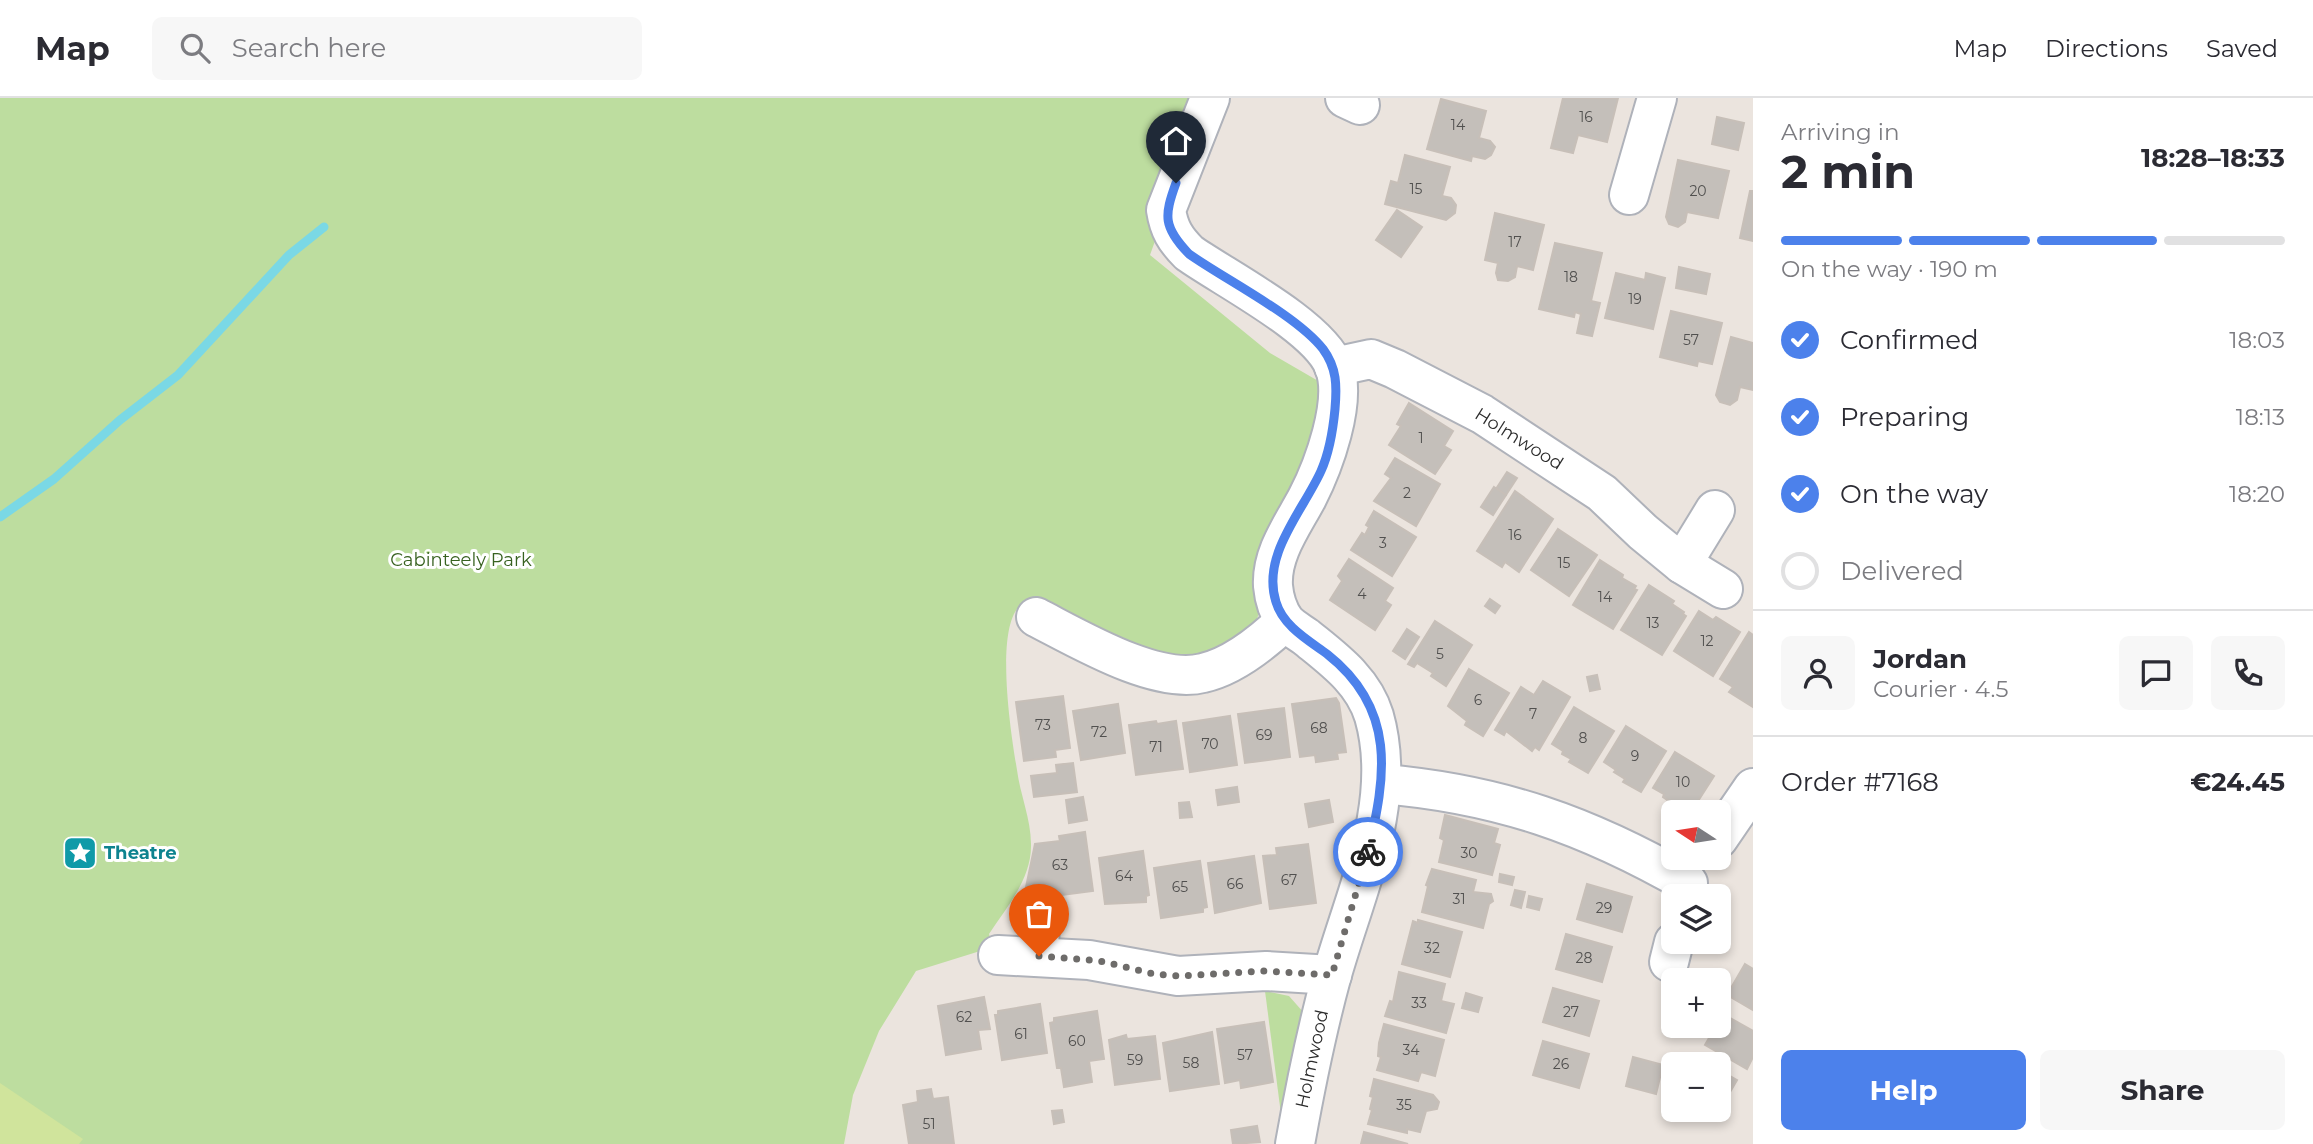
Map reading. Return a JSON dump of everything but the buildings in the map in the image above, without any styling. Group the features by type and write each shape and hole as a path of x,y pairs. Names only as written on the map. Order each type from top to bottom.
{"street":[{"path":"1036,617 1144,668 1166,675 1204,673 1235,658 1285,621 1276,602 1273,567 1280,548 1322,469 1332,439 1336,388 1334,367 1322,347 1301,328 1189,254 1175,239 1168,226 1166,210 1210,98"},
{"path":"1629,195 1657,98"},
{"name":"Holmwood","path":"1334,367 1371,359 1482,414 1602,493 1682,564 1723,589"},
{"path":"1682,564 1715,510"},
{"name":"Holmwood","path":"1285,621 1338,663 1363,691 1370,704 1378,736 1383,784 1367,855 1332,975 1294,1144"},
{"path":"1383,784 1435,789 1532,811 1631,850 1693,879"},
{"path":"1731,820 1753,788"},
{"path":"1039,956 1040,916"},
{"path":"998,955 1100,961 1154,974 1178,976 1266,971 1332,975"}],"green space":[{"name":"Cabinteely Park","path":"0,98 1193,98 1187,151 1150,255 1270,353 1320,382 1321,395 1313,444 1257,618 1251,628 1232,643 1187,664 1026,602 1015,611 1006,653 1008,707 1018,779 1031,835 1027,869 1017,892 989,934 993,947 916,971 879,1031 853,1095 844,1144 77,1144 0,1091"},
{"path":"1265,991 1289,996 1304,1013 1282,1122"},
{"path":"0,1083 83,1139 79,1144 0,1144"}],"waterway":[{"path":"0,517 54,479 120,420 178,375 289,255 324,227"}],"way so far":[{"path":"1039,956 1100,961 1154,974 1178,976 1266,971 1332,975 1368,852"}],"place":[{"name":"Theatre","path":"80,853"}],"route":[{"path":"1176,183 1166,210 1168,226 1175,239 1189,254 1301,328 1322,347 1334,367 1336,403 1332,439 1322,469 1280,548 1273,567 1273,587 1276,602 1285,621 1338,663 1363,691 1370,704 1382,758 1383,784 1368,852"}]}
